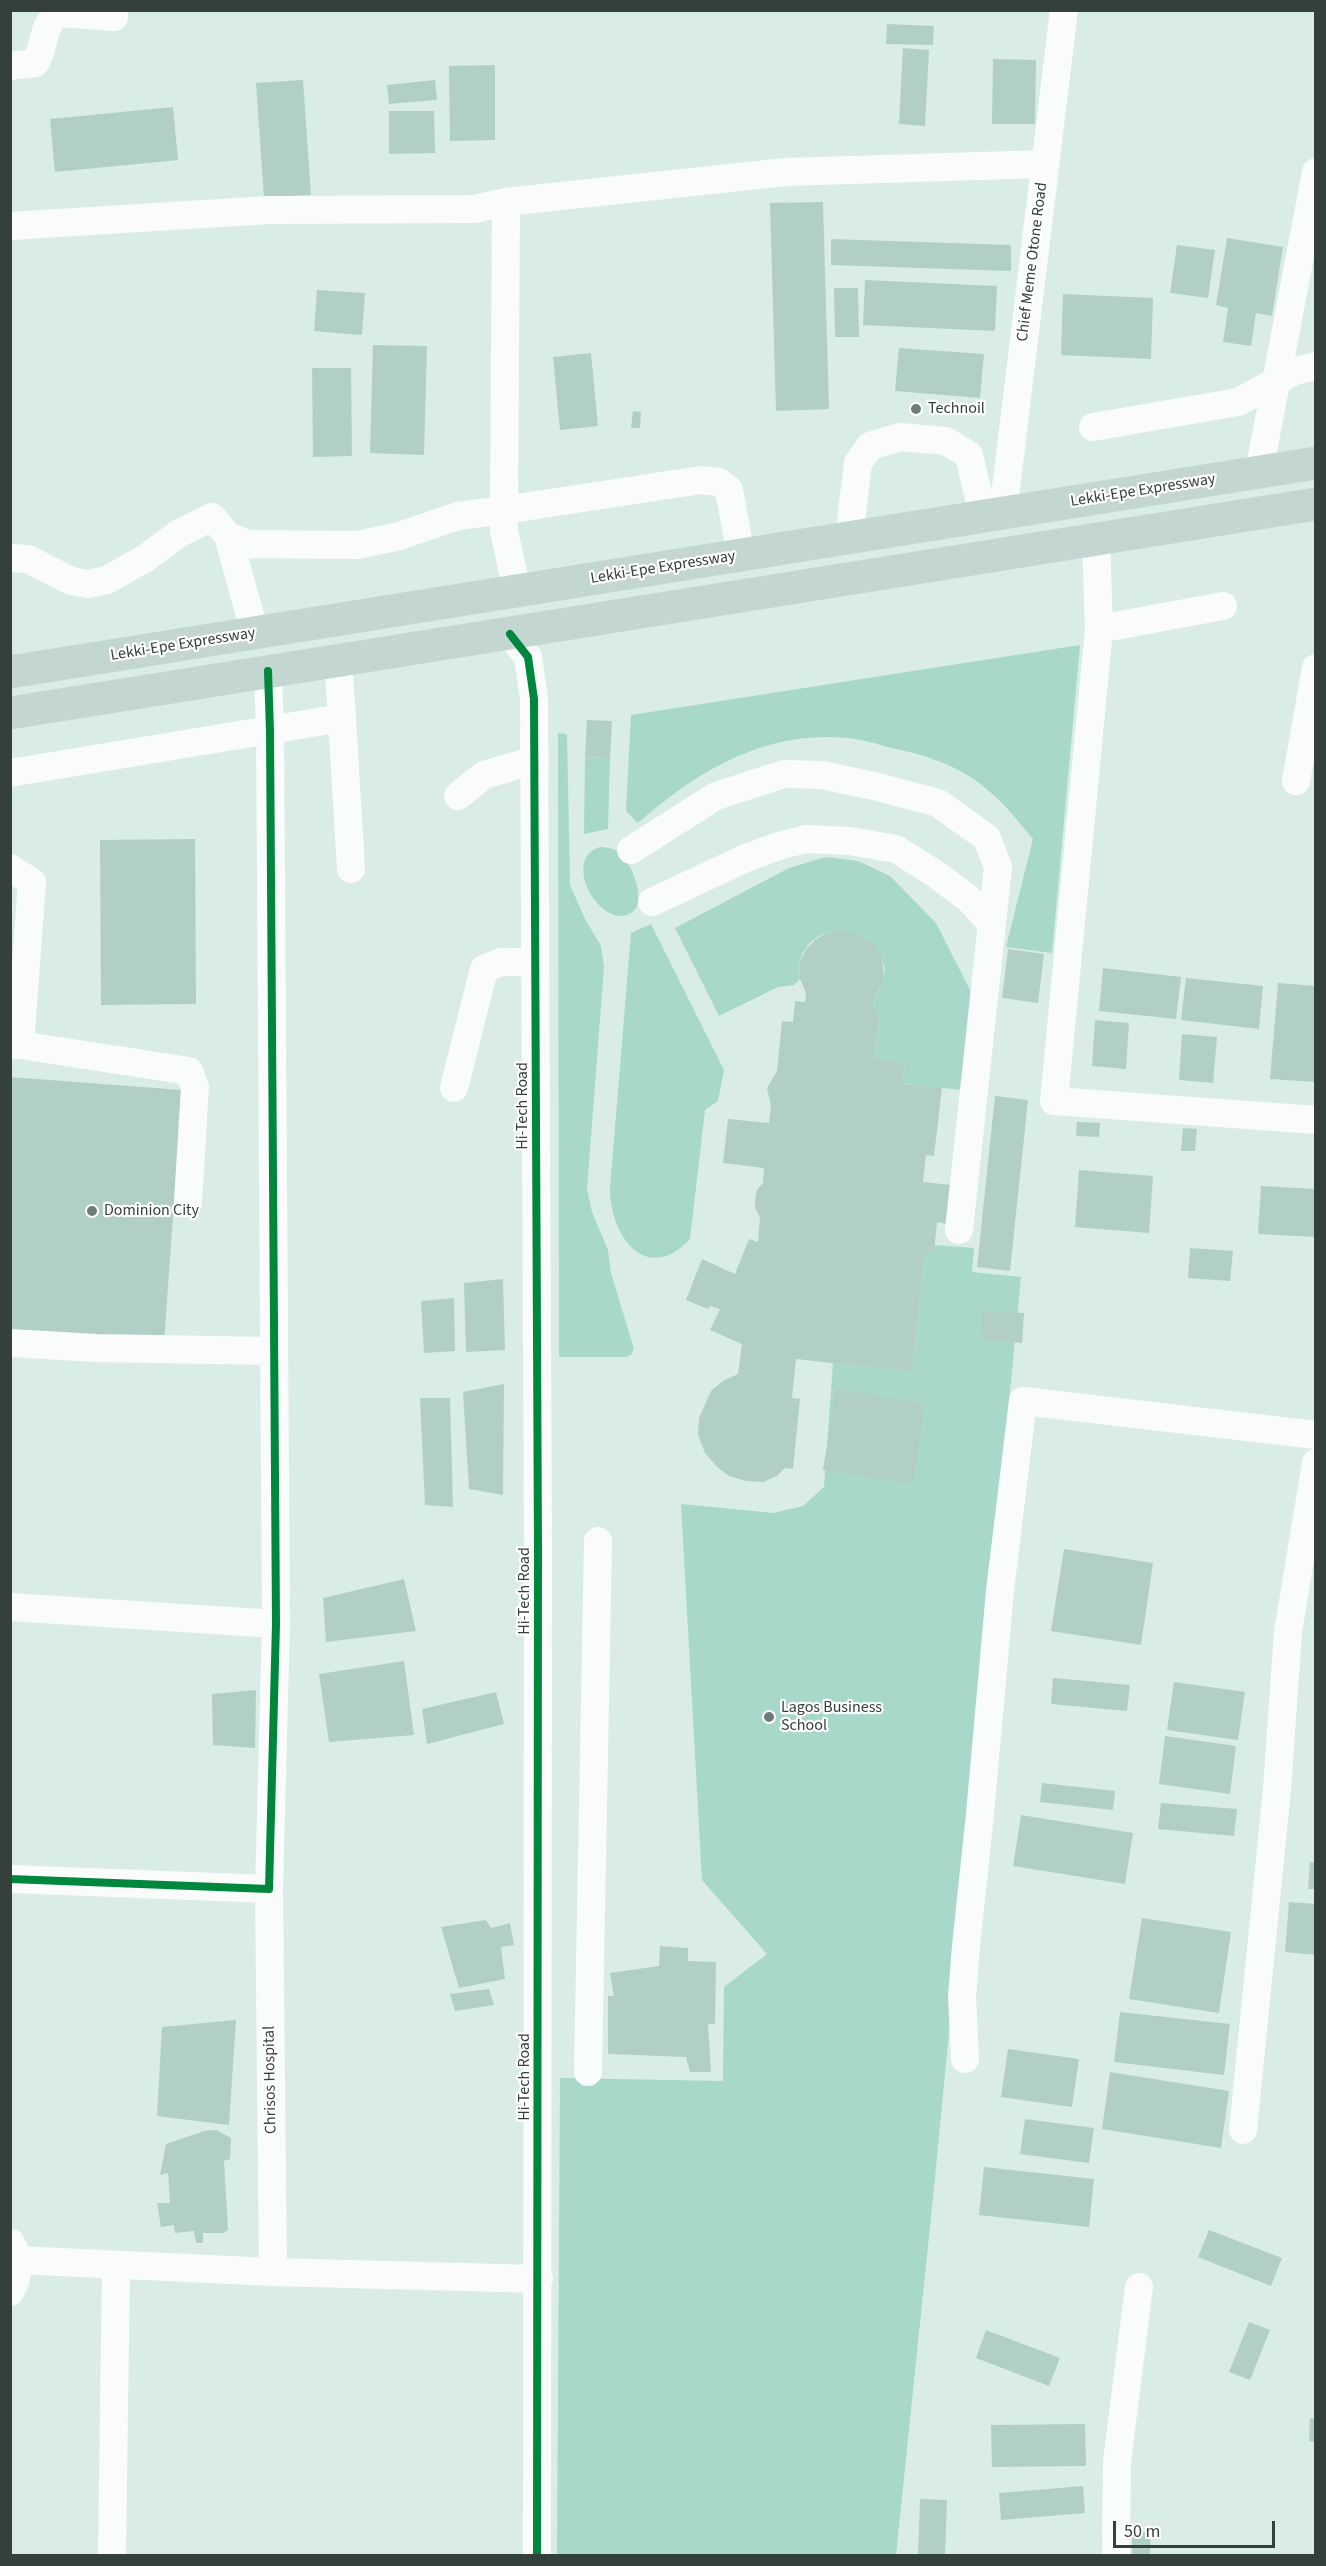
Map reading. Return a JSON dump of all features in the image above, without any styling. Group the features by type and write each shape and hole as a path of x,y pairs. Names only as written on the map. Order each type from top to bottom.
{"highway":[{"name":"Lekki-Epe Expressway","path":"10,672 1316,463"},
{"path":"10,713 1316,504"}],"street":[{"name":"Chief Meme Otone Road","path":"993,515 1045,164 1064,10"},
{"path":"10,66 34,63 38,58 49,22 52,17 60,13 114,17"},
{"path":"10,226 269,210 474,208 506,202 786,172 1045,164"},
{"path":"1259,472 1316,172"},
{"path":"506,202 504,531 517,591"},
{"path":"1093,427 1238,402 1277,379 1295,371 1316,366"},
{"path":"849,538 858,463 870,446 900,437 946,441 969,456 993,515"},
{"path":"228,536 248,544 357,545 396,537 420,526 458,516 700,480 719,482 729,490 741,555"},
{"path":"10,558 28,559 71,581 88,584 107,580 146,558 178,534 212,517 228,536 255,633"},
{"path":"1096,539 1099,629 1054,1101 1316,1120"},
{"path":"1099,629 1223,606"},
{"name":"Hi-Tech Road","path":"510,634 528,657 534,699 535,760 539,2279 537,2556"},
{"path":"338,660 351,869"},
{"path":"1296,781 1316,668"},
{"name":"Chrisos Hospital","path":"268,671 276,1624 269,1889 273,2272"},
{"path":"10,772 342,718"},
{"path":"458,796 484,775 535,760"},
{"path":"631,850 716,796 784,774 822,775 938,803 987,838 998,867 959,1230"},
{"path":"652,902 748,857 782,845 807,839 850,841 896,849 969,899 991,923"},
{"path":"14,873 32,882 15,1045 189,1071 195,1087 188,1202"},
{"path":"454,1088 484,969 501,962 535,962"},
{"path":"10,1343 96,1348 273,1351"},
{"path":"965,2059 962,1997 966,1946 1000,1591 1023,1401 1316,1435"},
{"path":"1242,2130 1277,1789 1288,1632 1316,1463"},
{"path":"588,2072 598,1541"},
{"path":"10,1607 276,1624"},
{"path":"10,1879 269,1889"},
{"path":"10,2292 17,2273 14,2251 116,2266 539,2279"},
{"path":"112,2556 116,2266"},
{"path":"1116,2556 1117,2462 1139,2286"}],"green space":[{"path":"1080,645 1052,953 1006,947 1033,839 1002,803 979,783 931,758 853,739 817,737 788,741 760,748 708,771 638,823 626,811 631,715"},
{"path":"558,733 567,734 570,885 586,921 601,946 604,967 587,1189 592,1212 608,1250 611,1273 634,1349 631,1355 626,1357 559,1357"},
{"path":"585,757 610,758 608,829 584,834"},
{"path":"600,847 619,852 630,866 638,893 636,908 631,913 619,916 608,912 597,903 589,891 584,878 584,865 589,854"},
{"path":"826,857 858,861 890,876 936,923 974,998 963,1090 903,1084 905,1062 875,1058 880,1011 873,1010 884,978 884,966 879,952 870,941 858,934 844,931 830,932 817,937 807,947 800,961 800,979 794,985 778,987 719,1016 675,928 789,868"},
{"path":"651,924 724,1070 718,1101 705,1110 690,1239 674,1252 659,1258 645,1256 634,1249 624,1238 616,1223 610,1188 631,933"},
{"path":"935,1245 974,1248 972,1272 1021,1277 935,2178 896,2555 557,2556 560,2078 723,2081 724,1987 767,1954 702,1880 681,1504 773,1513 803,1506 824,1487 833,1363 912,1372 925,1252 934,1252"}],"building":[{"path":"887,24 934,26 933,45 886,44"},
{"path":"903,48 929,50 925,126 899,124"},
{"path":"993,59 1036,60 1035,124 992,124"},
{"path":"495,65 495,140 450,141 449,66"},
{"path":"303,80 311,195 264,198 256,83"},
{"path":"435,80 437,100 389,104 387,85"},
{"path":"173,107 178,160 55,172 50,119"},
{"path":"389,111 434,111 435,153 389,154"},
{"path":"823,202 829,409 776,411 770,203"},
{"path":"1227,238 1283,247 1272,316 1256,313 1251,346 1223,342 1228,308 1216,305"},
{"path":"831,239 1011,245 1011,271 831,265"},
{"path":"1177,245 1215,250 1208,298 1170,293"},
{"path":"865,280 997,286 995,331 863,325"},
{"path":"834,288 858,288 859,337 835,337"},
{"path":"317,290 365,293 362,335 314,331"},
{"path":"1063,294 1153,298 1151,359 1061,355"},
{"path":"373,345 427,346 424,455 370,453"},
{"path":"899,348 984,354 980,398 895,391"},
{"path":"591,353 598,426 560,430 553,357"},
{"path":"312,368 351,368 352,456 313,457"},
{"path":"633,411 641,412 640,428 631,428"},
{"path":"587,720 612,721 610,758 585,757"},
{"path":"195,839 196,1004 101,1005 100,840"},
{"path":"839,930 851,931 863,936 874,944 882,956 884,979 874,1001 873,1010 880,1010 875,1058 905,1062 903,1084 942,1088 934,1156 926,1155 923,1182 951,1185 947,1224 937,1222 934,1253 925,1252 912,1372 796,1359 792,1398 800,1399 793,1469 785,1468 777,1476 763,1482 746,1481 729,1476 717,1467 705,1453 698,1435 699,1418 711,1391 723,1381 738,1374 742,1344 710,1330 720,1309 710,1306 708,1309 686,1300 702,1259 735,1274 749,1239 758,1242 760,1217 755,1208 755,1200 757,1190 763,1183 764,1168 723,1163 728,1119 769,1123 771,1106 767,1088 777,1071 782,1021 793,1022 795,1001 805,1002 806,993 800,979 800,962 806,949 815,940 826,933"},
{"path":"1008,949 1044,954 1038,1003 1002,998"},
{"path":"1103,968 1181,977 1176,1019 1099,1011"},
{"path":"1186,978 1263,986 1259,1029 1181,1020"},
{"path":"1278,983 1316,986 1316,1082 1270,1079"},
{"path":"1095,1020 1129,1023 1126,1069 1092,1066"},
{"path":"1182,1034 1217,1037 1213,1083 1179,1080"},
{"name":"Dominion City","path":"10,1077 182,1090 164,1343 10,1332"},
{"path":"995,1096 1028,1100 1010,1271 977,1267"},
{"path":"1077,1122 1100,1123 1099,1137 1076,1136"},
{"path":"1183,1128 1197,1129 1195,1151 1181,1151"},
{"path":"1079,1170 1153,1176 1149,1233 1075,1227"},
{"path":"1261,1186 1316,1189 1316,1237 1258,1234"},
{"path":"1190,1248 1233,1251 1230,1281 1188,1278"},
{"path":"503,1279 505,1350 466,1352 464,1283"},
{"path":"454,1298 455,1351 424,1353 421,1301"},
{"path":"982,1310 1024,1313 1022,1343 980,1340"},
{"path":"504,1384 503,1495 469,1489 463,1392"},
{"path":"836,1389 925,1403 913,1484 823,1470"},
{"path":"420,1398 450,1398 453,1507 425,1505"},
{"path":"1064,1549 1153,1563 1141,1645 1051,1631"},
{"path":"404,1579 416,1631 326,1642 323,1598"},
{"path":"404,1661 414,1735 329,1742 319,1674"},
{"path":"1053,1678 1130,1685 1127,1711 1051,1704"},
{"path":"1174,1682 1245,1692 1238,1740 1167,1730"},
{"path":"256,1690 255,1748 213,1745 212,1694"},
{"path":"496,1692 504,1724 427,1744 422,1709"},
{"path":"1165,1736 1236,1746 1230,1794 1159,1784"},
{"path":"1042,1783 1115,1791 1113,1810 1040,1802"},
{"path":"1161,1803 1237,1809 1234,1836 1158,1829"},
{"path":"1021,1815 1133,1833 1125,1884 1013,1866"},
{"path":"1310,1862 1316,1863 1316,1889 1308,1889"},
{"path":"1289,1902 1316,1904 1316,1955 1285,1952"},
{"path":"1142,1918 1231,1932 1219,2013 1129,1999"},
{"path":"486,1920 491,1928 510,1923 514,1945 501,1947 505,1979 459,1988 441,1927"},
{"path":"660,1946 688,1948 688,1961 716,1962 715,2024 708,2024 711,2072 690,2072 686,2057 608,2054 608,1996 614,1996 610,1973 659,1966"},
{"path":"489,1989 494,2005 455,2011 450,1994"},
{"path":"1120,2012 1230,2024 1224,2075 1114,2062"},
{"path":"236,2020 229,2125 157,2116 162,2027"},
{"path":"1008,2049 1079,2059 1072,2107 1001,2097"},
{"path":"1110,2072 1229,2091 1221,2148 1102,2129"},
{"path":"1025,2119 1094,2128 1089,2163 1020,2154"},
{"path":"216,2130 231,2138 230,2159 224,2161 228,2230 223,2233 203,2233 203,2243 196,2243 194,2231 175,2233 174,2225 161,2227 157,2203 170,2203 168,2173 160,2175 166,2144 204,2131"},
{"path":"984,2167 1094,2179 1089,2227 979,2215"},
{"path":"1209,2230 1282,2258 1271,2286 1198,2257"},
{"path":"1249,2322 1270,2330 1250,2380 1229,2372"},
{"path":"986,2330 1060,2358 1049,2386 976,2358"},
{"path":"1310,2418 1316,2419 1316,2442 1309,2441"},
{"path":"1085,2424 1086,2466 992,2467 991,2425"},
{"path":"1083,2486 1085,2513 1001,2520 999,2493"},
{"path":"920,2499 947,2500 945,2556 918,2556"},
{"path":"1132,2532 1151,2532 1150,2556 1132,2556"}],"cycle path":[{"path":"510,634 528,657 534,699 538,1550 537,2556"},
{"path":"10,1879 269,1889 276,1624 268,671"}],"place":[{"name":"Technoil","path":"916,409"},
{"name":"Dominion City","path":"92,1211"},
{"name":"Lagos Business School","path":"769,1717"}]}
